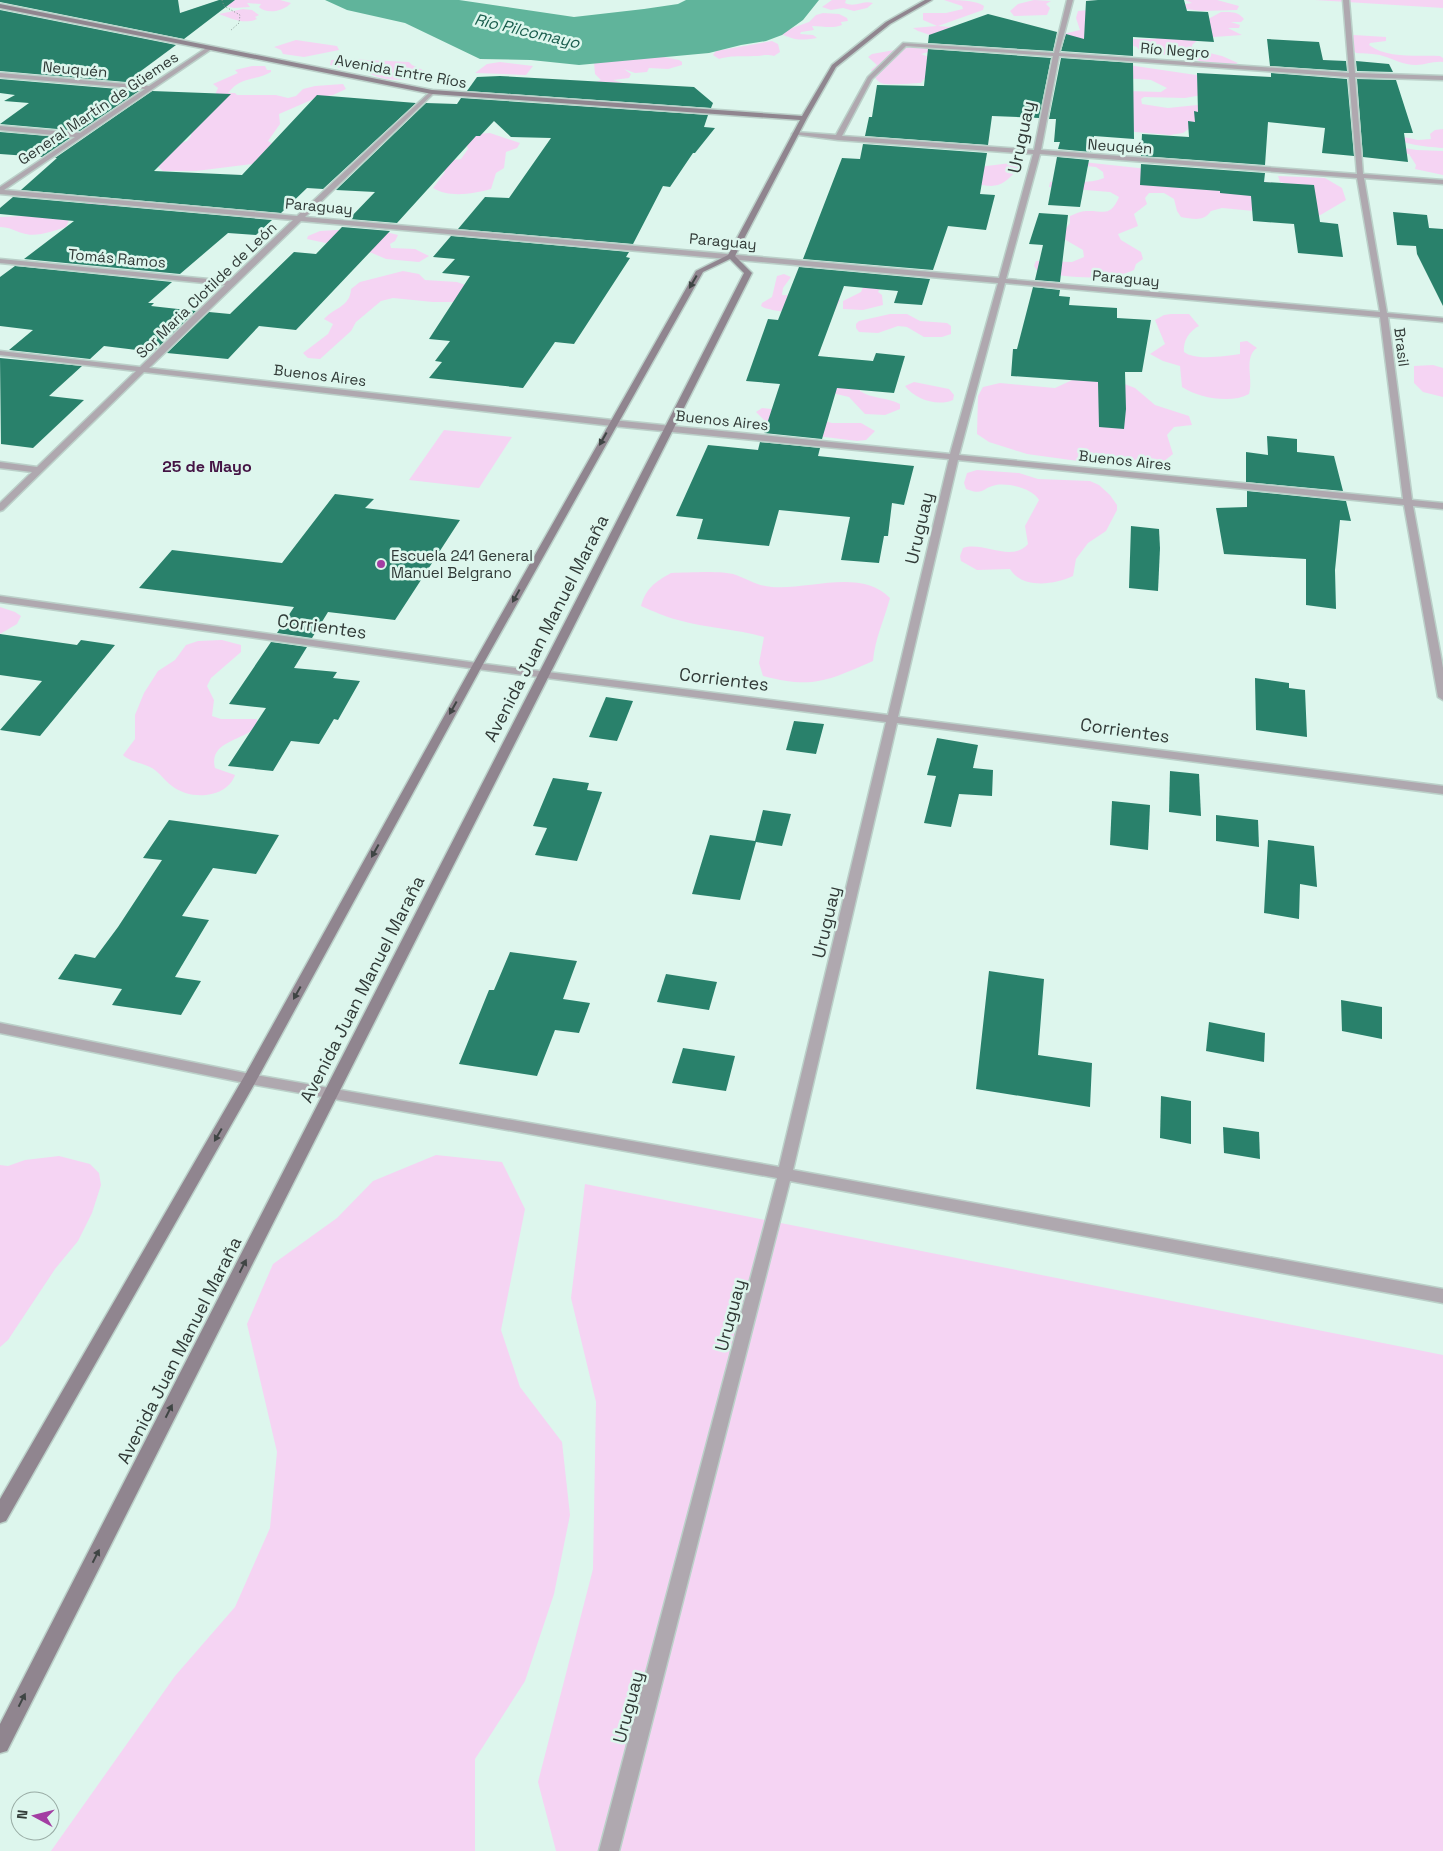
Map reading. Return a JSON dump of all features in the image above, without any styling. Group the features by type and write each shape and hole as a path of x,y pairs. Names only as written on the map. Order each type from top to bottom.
{"street":[{"path":"0,1515 250,1079 612,422 700,270 731,256 795,134 834,66 888,23 929,0"},
{"name":"Uruguay","path":"608,1851 785,1174 954,457 1037,152 1056,54 1070,0"},
{"name":"Brasil","path":"1346,0 1360,176 1384,315 1408,502 1443,697"},
{"name":"Avenida Entre Ríos","path":"0,6 432,92 804,118"},
{"name":"Río Negro","path":"838,138 870,78 905,44 1351,75 1443,78"},
{"name":"General Martín de Güemes","path":"0,191 79,135 210,48"},
{"name":"Neuquén","path":"0,75 149,88"},
{"name":"Sor Maria Clotilde de León","path":"0,508 231,283 432,92"},
{"path":"0,128 79,135"},
{"name":"Neuquén","path":"795,134 1443,182"},
{"name":"Paraguay","path":"0,191 1443,320"},
{"name":"Avenida Juan Manuel Maraña","path":"0,1744 748,273 731,256"},
{"name":"Tomás Ramos","path":"0,261 231,283"},
{"name":"Buenos Aires","path":"0,353 612,422 1443,506"},
{"path":"0,466 39,470"},
{"name":"Corrientes","path":"0,600 477,666 892,717 1443,790"},
{"path":"0,1028 250,1079 785,1174 1443,1296"}],"path":[{"path":"210,48 239,23 240,15 224,6 222,0"}],"shaded area":[{"path":"229,0 280,0 291,3 280,10 271,11 266,11 259,7 261,4 247,3 250,7 234,8 220,5"},
{"path":"832,0 846,0 845,3 852,5 866,2 873,3 867,8 854,11 843,8 831,10 822,7"},
{"path":"944,0 971,1 984,6 983,10 938,26 951,27 945,40 913,28 937,26 923,20 923,13 946,13 963,9 962,6"},
{"path":"1034,0 1051,1 1046,4 1050,8 1047,15 1014,16 1010,11 1018,4"},
{"path":"1185,0 1217,0 1239,6 1237,10 1202,11 1178,8 1178,5 1192,3"},
{"path":"1315,0 1443,0 1443,8"},
{"path":"243,9 252,10 259,15 255,17 257,19 242,21 219,14"},
{"path":"1089,10 1107,16 1081,44 1063,37 1063,34 1080,30 1076,18 1078,11"},
{"path":"1221,12 1234,12 1242,16 1244,19 1241,22 1231,22 1240,25 1239,28 1228,28 1242,35 1200,38 1192,45 1193,49 1222,56 1238,63 1225,66 1212,65 1186,57 1139,50 1137,47 1127,44 1130,39 1156,39 1157,35 1192,28"},
{"path":"823,13 839,14 847,18 848,21 841,22 842,25 834,27 812,26 814,30 801,32 800,34 813,35 817,38 797,39 778,33 809,22 816,15"},
{"path":"1352,36 1386,37 1386,41 1370,43 1369,45 1394,54 1440,56 1443,58 1443,62 1411,65 1380,55 1356,53 1353,50"},
{"path":"296,40 337,46 339,50 304,57 283,54 281,50 274,47"},
{"path":"772,41 778,44 780,52 774,56 719,59 713,55 716,51"},
{"path":"917,46 928,48 932,51 921,54 934,59 937,78 924,79 921,83 895,84 884,84 876,79 871,70 877,65 868,57 872,54"},
{"path":"659,56 679,60 682,62 682,65 668,69 649,68 647,72 635,73 624,69 631,74 629,78 613,80 623,83 596,82 601,80 595,74 594,62"},
{"path":"331,60 409,62 427,72 417,78 404,80 390,79 330,65"},
{"path":"500,62 533,66 526,75 475,73 487,64"},
{"path":"1128,65 1203,76 1202,95 1185,98 1144,97 1141,99 1142,104 1168,108 1197,105 1215,109 1183,133 1170,135 1124,131 1128,91 1161,92 1167,88 1151,80 1124,78"},
{"path":"252,66 265,66 271,72 243,81 233,87 228,93 235,93 237,95 276,95 288,98 296,96 303,89 315,86 343,84 346,89 333,95 316,98 279,114 280,124 268,141 273,144 259,163 196,171 163,171 157,166 177,144 187,141 191,136 191,132 218,88 213,84 238,73 235,70"},
{"path":"1443,129 1443,148 1408,143 1389,134 1418,140 1431,139 1430,134 1435,130"},
{"path":"490,133 520,143 517,148 506,152 504,168 496,173 491,189 469,194 454,194 433,188 445,172 437,167 446,161 461,159 468,149 466,143 476,134"},
{"path":"1397,147 1443,151 1443,175 1415,169 1416,165 1409,154 1392,152"},
{"path":"1083,162 1294,185 1280,182 1278,176 1325,178 1342,188 1346,200 1317,217 1222,208 1211,211 1205,217 1194,219 1181,217 1177,211 1174,199 1164,193 1149,193 1145,198 1147,204 1134,214 1138,226 1118,234 1121,240 1141,252 1143,259 1136,264 1134,270 1123,274 1099,277 1074,277 1038,272 1034,266 1036,261 1072,262 1084,257 1083,250 1064,239 1063,233 1070,223 1070,216 1084,211 1106,212 1113,208 1119,197 1110,192 1049,187 1050,182 1084,182 1104,178 1103,172 1096,167 1057,163"},
{"path":"1011,163 1019,168 1002,183 986,186 970,182 970,168"},
{"path":"93,201 118,203 110,209 69,220 66,227 44,233 33,235 0,227 0,217 54,215"},
{"path":"378,230 398,235 395,241 390,244 391,248 415,249 429,256 419,262 386,259 372,253 307,239 308,236 320,231"},
{"path":"403,271 419,274 425,280 457,282 468,286 467,302 433,302 393,298 381,301 356,322 351,331 320,359 308,358 303,353 328,334 333,324 324,319 348,300 351,289 360,282"},
{"path":"784,274 791,277 783,288 782,295 837,297 840,300 835,310 830,312 798,312 775,310 761,306 762,303 772,297 777,276"},
{"path":"864,285 880,288 878,292 882,295 883,305 863,310 843,309 843,301 861,292"},
{"path":"890,314 907,314 920,321 947,323 951,326 951,334 942,337 924,337 907,327 898,326 878,333 859,332 856,328 856,324 859,321"},
{"path":"1189,314 1199,326 1187,337 1184,352 1189,355 1211,357 1240,354 1240,342 1247,341 1257,348 1251,357 1249,394 1233,399 1224,399 1206,397 1182,387 1180,366 1163,361 1150,354 1165,344 1155,320 1164,315"},
{"path":"1433,365 1443,368 1443,397 1423,392 1414,383 1414,366"},
{"path":"1081,376 1117,381 1135,388 1155,405 1189,416 1192,425 1174,427 1167,435 1173,454 1163,462 1142,457 1127,463 1107,465 1027,454 989,442 977,434 978,396 983,387 1000,383 1055,388"},
{"path":"914,382 949,389 954,395 953,400 940,403 920,398 905,386"},
{"path":"859,383 860,391 900,404 900,409 885,415 865,414 849,397 832,393 834,386"},
{"path":"762,408 791,411 832,423 861,423 875,431 866,440 857,441 809,435 768,424 756,412"},
{"path":"444,430 512,437 479,488 409,480"},
{"path":"977,470 1019,473 1038,479 1090,481 1099,485 1110,495 1117,505 1117,510 1106,531 1088,543 1076,559 1073,576 1057,582 1039,583 1022,580 1010,569 977,570 961,561 960,556 963,548 979,547 1006,552 1014,552 1021,549 1028,544 1025,526 1039,500 1026,489 1007,485 991,486 980,492 966,489 964,483 967,473"},
{"path":"671,573 729,573 772,587 850,582 865,584 878,589 890,598 873,661 831,678 819,681 795,682 763,676 759,663 764,637 689,623 641,606 652,586"},
{"path":"0,607 21,616 17,624 0,634"},
{"path":"222,640 241,645 241,652 211,678 207,686 214,700 212,716 221,719 257,719 257,726 244,735 228,742 217,752 214,759 215,768 235,775 231,783 217,793 208,795 189,794 172,786 152,768 123,755 135,739 135,715 144,693 158,671 175,660 186,645 198,641"},
{"path":"436,1155 502,1162 525,1209 501,1330 520,1387 562,1442 570,1515 554,1594 525,1681 475,1759 475,1851 51,1851 60,1841 60,1838 175,1676 235,1607 270,1528 277,1452 247,1324 273,1264 337,1218 373,1181"},
{"path":"59,1156 90,1164 99,1173 101,1185 92,1213 78,1241 55,1269 8,1340 0,1347 0,1165 8,1166 25,1160"},
{"path":"585,1184 1443,1355 1443,1851 556,1851 538,1782 593,1569 596,1402 571,1298"}],"water":[{"name":"Río Pilcomayo","path":"325,0 459,0 574,17 678,4 686,0 819,0 803,20 782,35 766,41 709,53 579,65 531,60 480,59 405,23 347,10"}],"building":[{"path":"0,0 178,0 180,13 219,0 235,0 184,39 0,2"},
{"path":"1184,0 1187,11 1208,12 1214,42 1133,37 1133,56 1061,51 1066,34 1084,39 1086,1"},
{"path":"0,10 176,45 126,82 0,71"},
{"path":"988,14 1057,32 1053,51 928,43 929,35"},
{"path":"1267,39 1319,42 1323,60 1346,61 1347,71 1270,66"},
{"path":"928,49 1051,58 1039,118 992,116 988,145 865,136 869,117 872,117 877,85 924,86"},
{"path":"1061,58 1133,63 1134,139 1094,136 1091,152 1058,149 1060,142 1054,142 1056,119 1049,119"},
{"path":"1356,61 1389,64 1393,72 1357,71"},
{"path":"1197,73 1271,77 1271,73 1347,79 1354,156 1322,153 1325,128 1268,122 1265,165 1141,156 1142,134 1189,137 1188,121 1195,122 1194,111 1198,112"},
{"path":"500,76 694,87 713,103 711,108 467,91 477,77"},
{"path":"0,79 139,91 80,131 0,124 29,103 4,101 15,95 0,93"},
{"path":"1357,79 1396,80 1413,133 1404,133 1408,162 1363,157"},
{"path":"152,91 231,94 154,171 242,175 317,95 416,103 323,189 307,188 281,213 21,190 57,158 55,158"},
{"path":"461,98 708,115 704,127 715,128 695,153 693,153 670,187 663,186 633,244 458,229 485,197 509,198 551,138 511,137 494,121 480,136 476,136 397,223 349,219 375,192 336,190 426,103 457,104"},
{"path":"0,132 70,138 42,157 0,154"},
{"path":"863,144 987,153 980,194 995,195 986,230 948,226 933,270 803,259 842,158 860,159"},
{"path":"1057,157 1089,160 1080,207 1048,205"},
{"path":"1141,164 1265,173 1264,182 1314,185 1320,222 1338,224 1343,257 1298,253 1294,224 1253,221 1251,196 1220,193 1220,191 1140,185"},
{"path":"13,197 272,220 256,235 228,233 180,274 24,259 74,221 0,214 0,208"},
{"path":"1393,212 1427,215 1429,228 1443,229 1443,306 1417,254 1416,246 1397,245"},
{"path":"1039,213 1068,215 1060,282 1035,280 1043,245 1029,244"},
{"path":"342,227 390,231 296,330 259,326 228,359 167,353 209,312 230,314 294,252 316,254"},
{"path":"451,236 629,252 626,257 630,258 574,344 555,342 523,388 429,378 442,362 435,361 450,341 429,339 470,276 442,273 455,259 433,257"},
{"path":"15,266 172,282 148,303 154,303 151,306 196,311 153,352 104,346 90,359 9,350 33,330 0,326 0,277"},
{"path":"799,267 930,279 922,305 894,303 898,291 844,286 818,356 873,361 876,353 905,356 894,393 837,388 822,439 764,433 780,384 746,381 768,319 778,320"},
{"path":"1033,287 1060,290 1059,296 1070,297 1069,305 1117,308 1117,318 1151,320 1142,372 1125,372 1126,409 1124,429 1099,427 1098,382 1011,376 1013,349 1017,349"},
{"path":"0,358 82,366 49,396 84,400 33,448 1,444"},
{"path":"1267,436 1297,439 1297,452 1334,456 1343,491 1246,482 1246,452 1268,455"},
{"path":"760,442 820,448 818,456 914,466 904,505 892,503 888,536 884,536 879,563 841,560 850,517 779,510 769,546 697,539 703,519 676,516 708,445 758,450"},
{"path":"1247,491 1346,501 1351,521 1340,520 1335,570 1336,609 1306,605 1306,559 1224,554 1216,508 1247,507"},
{"path":"335,494 374,499 365,508 460,520 395,620 328,612 312,638 277,633 294,607 139,588 172,550 282,563"},
{"path":"1131,526 1159,529 1158,591 1129,588"},
{"path":"0,634 77,645 81,640 115,645 40,736 0,730 42,681 0,675"},
{"path":"271,642 307,647 294,668 337,672 333,678 360,681 338,720 334,719 319,744 291,741 273,771 228,766 266,708 229,704"},
{"path":"1255,678 1289,683 1289,688 1305,690 1307,737 1256,730"},
{"path":"606,697 633,701 617,741 589,737"},
{"path":"794,721 824,724 816,754 786,750"},
{"path":"937,738 978,745 973,768 993,770 992,796 959,794 951,827 924,823 936,776 927,775"},
{"path":"1170,771 1199,774 1201,816 1169,812"},
{"path":"553,778 589,783 587,790 602,792 577,861 535,855 547,828 533,826"},
{"path":"1112,801 1150,805 1148,850 1110,845"},
{"path":"763,810 791,814 782,846 756,842 740,900 692,894 710,835 755,841"},
{"path":"1216,815 1258,820 1259,847 1216,841"},
{"path":"169,820 279,835 256,874 213,868 182,916 209,920 175,977 201,981 181,1015 112,1005 122,989 58,979 75,954 95,958 118,927 162,860 143,858"},
{"path":"1268,840 1314,846 1317,887 1300,884 1299,919 1264,913"},
{"path":"510,952 577,961 563,999 590,1003 579,1033 555,1030 537,1076 459,1064 489,990 494,990"},
{"path":"989,971 1044,979 1038,1055 1092,1063 1090,1107 976,1089"},
{"path":"666,974 717,982 709,1010 657,1002"},
{"path":"1341,1000 1382,1007 1382,1039 1342,1031"},
{"path":"1209,1022 1265,1033 1264,1062 1206,1051"},
{"path":"683,1048 735,1056 726,1091 672,1083"},
{"path":"1161,1096 1191,1101 1191,1144 1160,1138"},
{"path":"1223,1127 1259,1132 1260,1159 1224,1153"}],"place":[{"name":"Escuela 241 General Manuel Belgrano","path":"381,564"}],"district":[{"name":"25 de Mayo","path":"207,466"}]}
